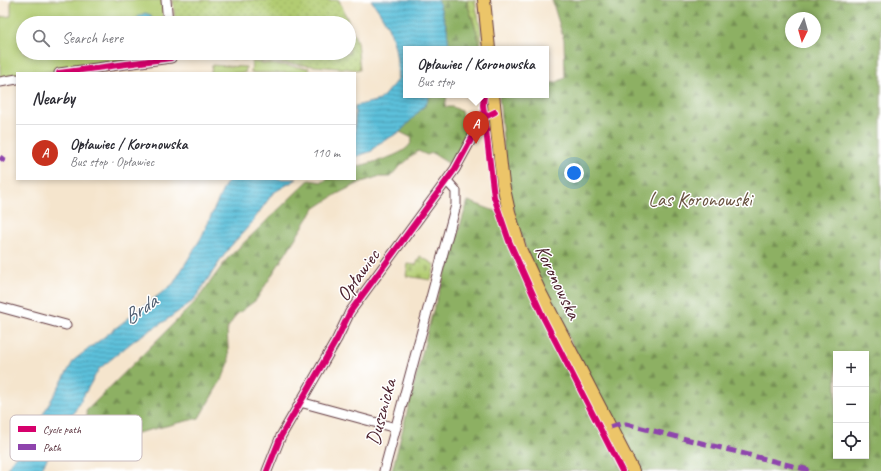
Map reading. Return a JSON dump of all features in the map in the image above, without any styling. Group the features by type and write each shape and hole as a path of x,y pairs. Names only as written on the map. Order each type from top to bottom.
{"main road":[{"path":"484,0 489,46"},
{"name":"Koronowska","path":"493,98 503,184 509,212 520,249 536,285 633,471"}],"street":[{"path":"166,0 167,16"},
{"path":"66,72 145,60"},
{"path":"0,82 16,79"},
{"name":"Opławiec","path":"267,471 281,436 350,312 447,181 483,118 495,112"},
{"name":"Dusznicka","path":"384,471 456,204 456,191 447,181"},
{"path":"0,307 66,325"},
{"path":"300,402 396,428"}],"green space":[{"path":"11,0 162,0 163,16 16,16 16,60 131,60 46,72 16,72 16,76 0,79 0,17 11,16"},
{"path":"173,0 339,0 346,16 174,16"},
{"path":"438,0 467,0 478,36 479,46 448,46 447,28"},
{"path":"467,0 475,0 481,30 480,46 479,46 478,36"},
{"name":"Las Koronowski","path":"552,0 881,0 881,471 638,471 537,277 518,229 507,182 499,98 549,98 549,83 557,82 565,78 564,40"},
{"path":"356,40 360,70 246,60 356,60"},
{"path":"252,62 309,68 308,72 251,72"},
{"path":"212,65 246,67 245,72 211,72"},
{"path":"429,98 446,98 445,107 453,107 461,111 464,125 470,133 451,165 432,153 427,155 418,151 390,177 377,177 359,183 337,194 314,209 256,300 236,315 227,329 229,363 223,377 199,418 142,432 142,415 86,415 86,411 197,300 227,259 309,180 322,182 326,180 356,180 356,167 398,154 410,144 412,138 400,132 426,104"},
{"path":"468,201 503,214 521,267 623,471 392,471 432,314"},
{"path":"420,256 435,265 431,280 406,276 408,264 416,265"}],"water":[{"path":"371,0 438,0 447,28 449,46 403,46 403,98 429,98 426,104 400,132 378,144 372,151 356,157 356,106 380,100 398,79 395,46 389,28"},
{"path":"145,13 151,16 139,16"},
{"path":"230,180 295,180 273,193 250,225 229,248 193,301 136,339 99,369 72,415 43,415 74,360 173,284 201,238 225,185"},
{"path":"12,461 46,461 40,471 5,471"}],"marked path":[{"path":"0,157 5,161"},
{"path":"610,427 626,424 813,471"}],"cycle path":[{"path":"66,72 156,60"},
{"path":"484,98 483,105 494,197 509,241 544,319 622,471"},
{"path":"267,471 281,436 337,339 350,312 455,169 483,118 495,112"}],"place":[{"name":"Opławiec / Koronowska","path":"476,144"}],"water label":[{"name":"Brda","path":"140,309"}]}
